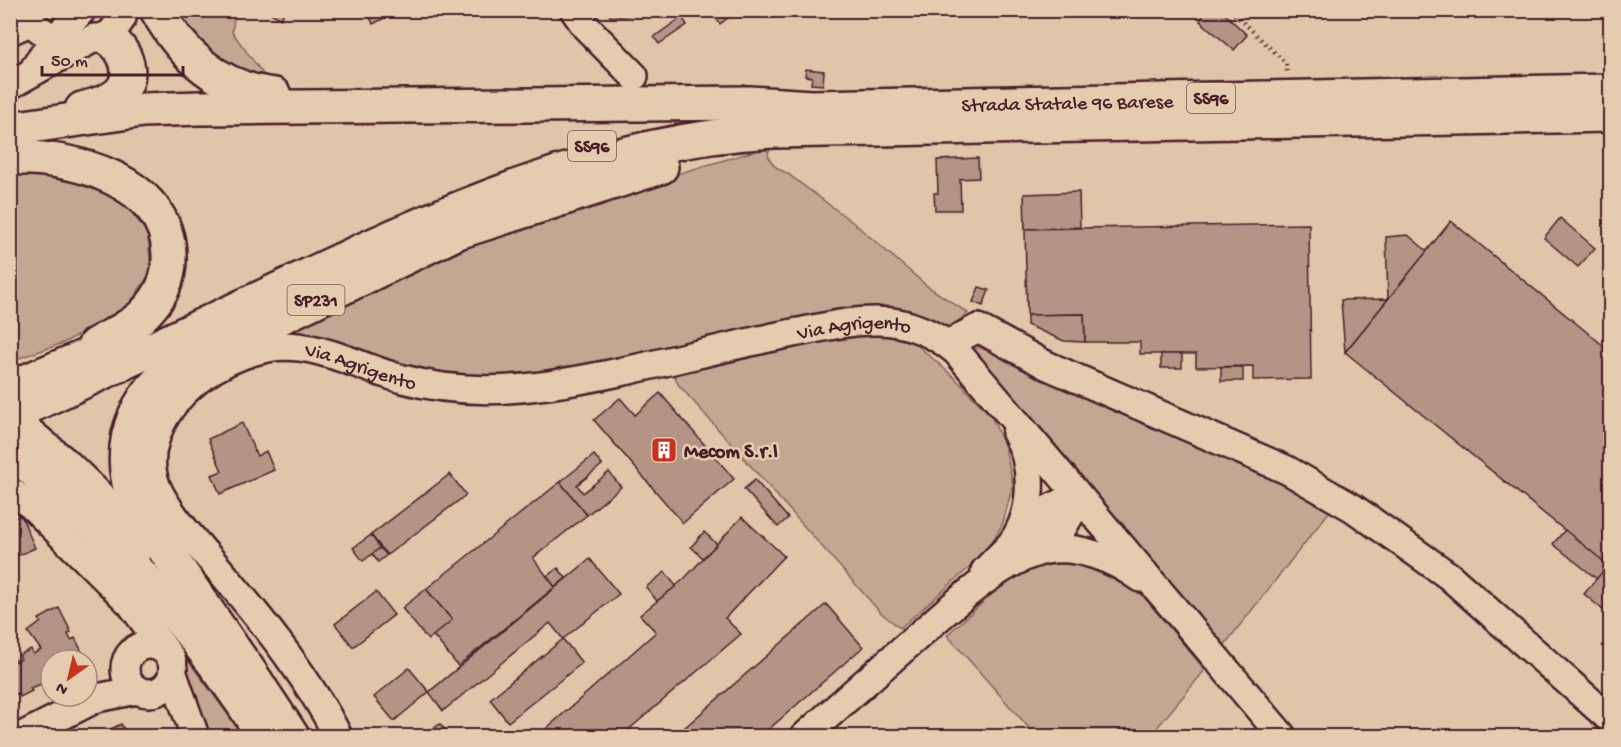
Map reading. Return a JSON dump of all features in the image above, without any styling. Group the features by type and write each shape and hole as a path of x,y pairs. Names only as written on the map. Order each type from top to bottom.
{"main road":[{"path":"157,10 188,55 214,75 233,85 282,96 428,106"},
{"path":"10,128 102,103 120,93 127,78 127,62 121,49 119,19"},
{"name":"Strada Statale 96 Barese","path":"813,119 1290,96 1611,91"},
{"name":"SS96","path":"10,128 170,109 428,106 749,103 813,119"},
{"name":"Strada Statale 96 Barese","path":"813,119 1611,115"},
{"name":"SS96","path":"42,380 383,222 533,164 599,144 693,124 813,119"},
{"name":"SP231","path":"292,736 143,518 132,498 126,466 130,429 141,404 159,381 176,368 458,232 545,202 756,141 813,119"},
{"name":"SS96","path":"10,158 61,161 90,169 116,180 149,205 167,238 168,274 153,304 137,320 42,380 12,426"},
{"path":"12,426 78,510 142,576 212,661 264,736"},
{"name":"SP231","path":"12,426 67,467 140,538 201,608 257,683"}],"street":[{"path":"19,81 82,10"},
{"path":"574,10 586,27 634,76"},
{"path":"19,81 94,38 119,19"},
{"path":"10,31 30,22 54,40"},
{"name":"Via Agrigento","path":"337,734 319,700 258,616 186,529 158,491 151,457 155,440 170,408 182,393 201,378 262,349 282,345 311,348 419,383 448,388 498,390 553,384 855,322 900,323 948,344"},
{"path":"1282,736 948,344 978,328 1046,365 1314,484 1416,550 1449,576 1611,719"},
{"path":"995,398 1020,440 1028,464 1029,490 1019,550"},
{"path":"10,491 31,505 141,617 169,662 195,736"},
{"path":"805,736 1019,550 1063,527 1080,498"},
{"path":"1019,550 1064,549 1091,554 1114,562 1161,593"},
{"path":"117,593 132,620 134,632 127,660 127,679 143,692 185,736"},
{"path":"99,680 127,660 134,650 150,644 169,662"},
{"path":"14,728 97,698 165,688 169,662"},
{"path":"14,728 49,708"}],"path":[{"path":"1230,10 1286,63 1290,96"}],"shaded area":[{"path":"173,11 235,11 232,32 263,74 286,84 262,81 206,53"},
{"path":"772,146 768,153 775,166 855,224 927,286 968,313 946,330 924,317 589,367 491,378 428,376 262,341 441,253 568,206"},
{"path":"10,167 76,176 119,196 148,234 151,272 126,309 63,343 11,361"},
{"path":"869,331 910,339 955,378 991,416 1005,447 1013,484 1003,523 985,554 900,628 880,612 678,384 673,372"},
{"path":"979,347 1290,485 1333,507 1222,648 973,351"},
{"path":"1047,560 1086,562 1138,590 1205,670 1150,736 1036,736 947,635 1013,575"},
{"path":"173,640 244,736 207,736"}],"building":[{"path":"265,10 285,10 281,19"},
{"path":"367,10 382,10 385,18 373,24"},
{"path":"609,10 681,10 681,11 610,17"},
{"path":"713,10 737,11 720,24 711,12"},
{"path":"1206,10 1223,12 1247,35 1234,50 1200,21"},
{"path":"682,17 687,25 659,44 654,37"},
{"path":"806,69 824,71 823,85 811,84 812,77 805,76"},
{"path":"978,158 979,178 960,179 961,210 935,210 934,193 938,193 937,160"},
{"path":"1079,192 1080,227 1025,229 1024,194"},
{"path":"1560,218 1595,248 1578,267 1544,238"},
{"path":"1451,221 1610,351 1610,567 1345,352"},
{"path":"1309,224 1311,379 1253,380 1253,366 1196,367 1196,354 1140,354 1140,342 1085,342 1084,314 1027,315 1025,229"},
{"path":"1408,235 1427,251 1388,299 1386,237"},
{"path":"979,287 989,290 983,306 973,302"},
{"path":"1388,299 1345,352 1341,300"},
{"path":"1084,314 1085,342 1064,341 1027,325 1027,315"},
{"path":"1161,354 1182,354 1182,368 1161,368"},
{"path":"1221,367 1243,367 1243,381 1221,381"},
{"name":"Mecom S.r.l","path":"660,393 734,479 683,523 594,420 620,398 635,415"},
{"path":"242,423 257,456 266,451 274,470 220,494 212,475 222,471 208,439"},
{"path":"594,455 602,465 577,485 583,493 609,472 621,487 587,515 560,482"},
{"path":"450,474 466,495 387,555 371,535"},
{"path":"755,480 788,518 778,527 744,489"},
{"path":"560,482 587,515 533,558 555,587 458,666 433,635 452,620 426,589"},
{"path":"21,515 35,548 10,559 10,520"},
{"path":"742,517 784,556 725,618 741,634 621,736 538,736 656,632 640,615 684,579"},
{"path":"1565,530 1608,565 1597,579 1553,544"},
{"path":"704,532 717,544 703,558 691,547"},
{"path":"371,535 380,548 363,561 353,548"},
{"path":"380,548 387,555 378,562 372,554"},
{"path":"590,559 619,594 563,639 550,623 443,711 429,692"},
{"path":"1608,565 1610,567 1610,616 1584,594"},
{"path":"558,568 566,578 555,587 547,576"},
{"path":"665,572 676,586 657,601 646,587"},
{"path":"426,589 452,620 428,640 402,608"},
{"path":"376,592 394,615 353,647 335,624"},
{"path":"826,604 863,647 761,736 675,736"},
{"path":"59,608 71,632 68,634 71,640 75,638 80,648 40,648 28,632 41,622 39,619"},
{"path":"563,639 582,663 508,722 490,699"},
{"path":"31,649 33,654 39,651 39,685 30,688 32,691 20,697 18,693 10,697 10,660 14,658 16,662 21,659 19,655"},
{"path":"409,668 429,692 394,721 374,697"},
{"path":"121,724 128,736 97,736"},
{"path":"440,724 450,736 423,736"},
{"path":"527,731 533,736 520,736"}],"place":[{"name":"Mecom S.r.l","path":"664,450"}]}
